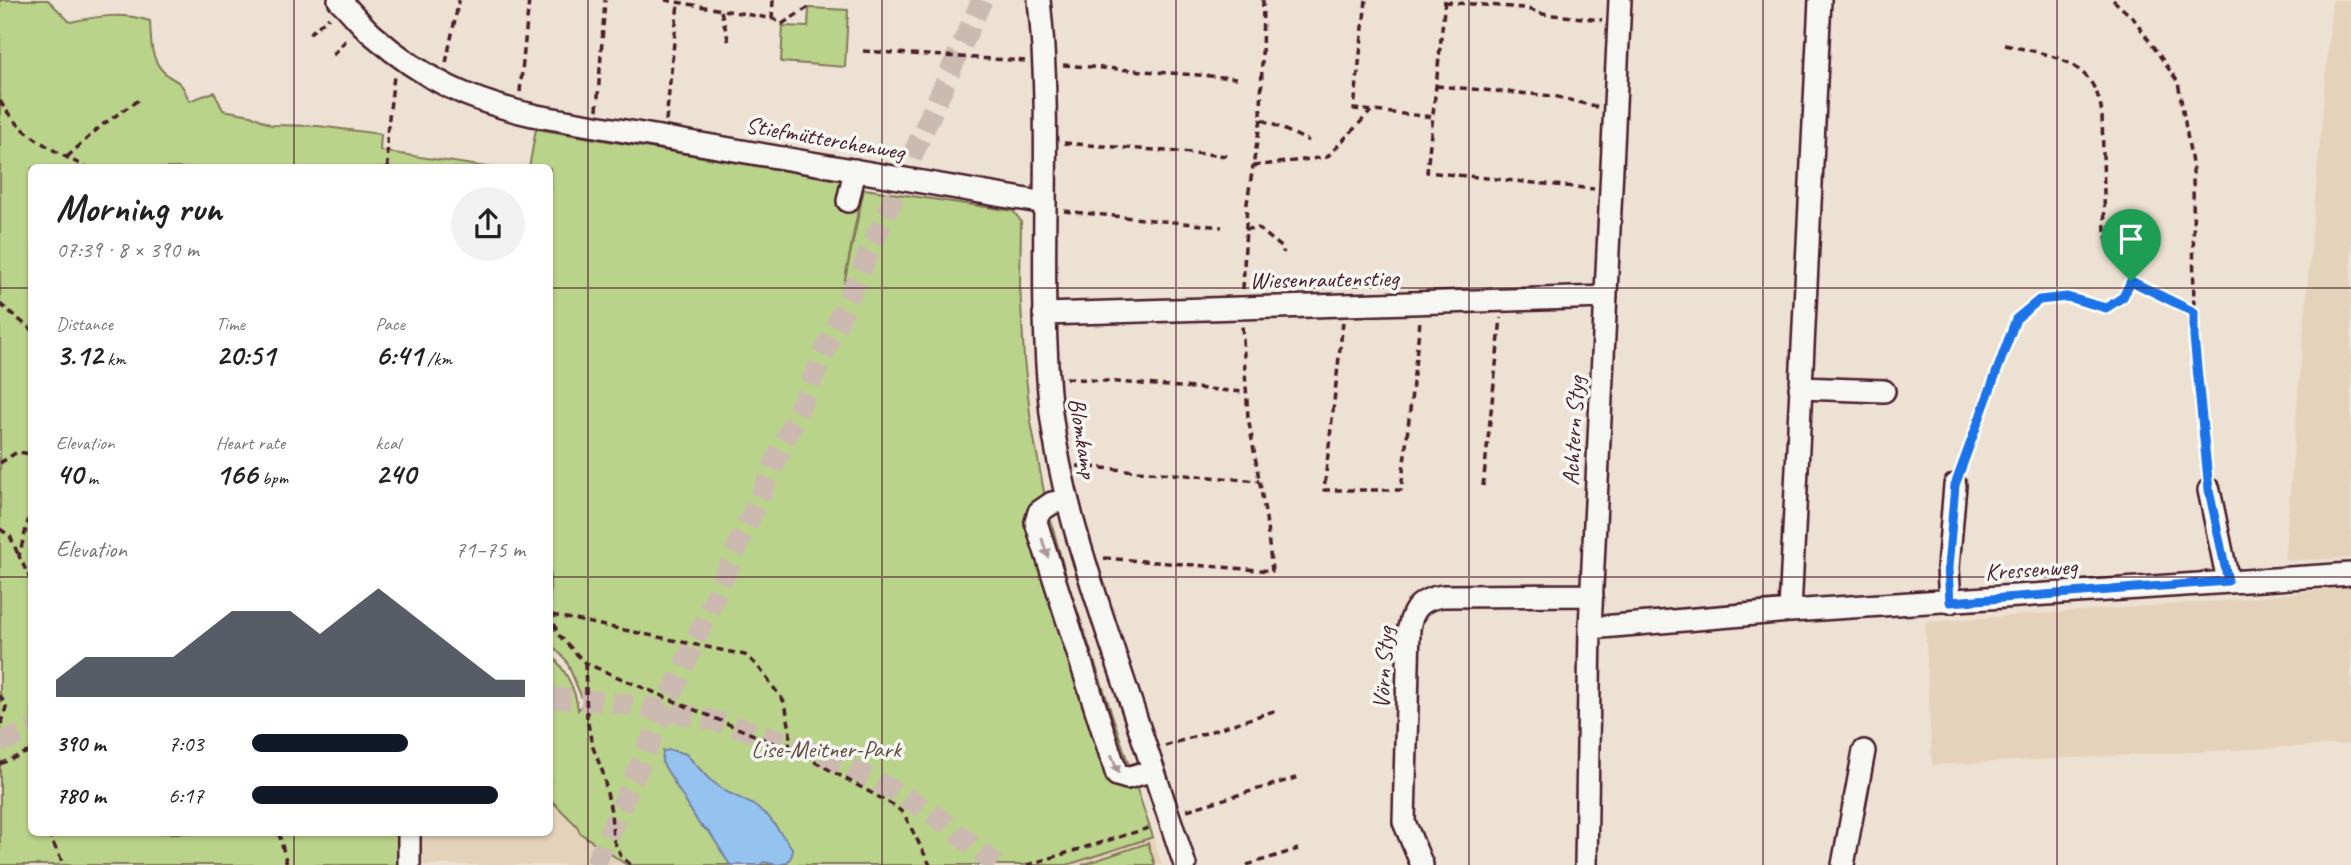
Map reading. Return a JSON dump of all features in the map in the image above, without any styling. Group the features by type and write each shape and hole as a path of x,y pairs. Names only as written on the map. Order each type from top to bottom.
{"street":[{"name":"Blomkamp","path":"1039,0 1053,64 1045,142 1044,314 1051,415 1059,464 1083,557 1185,865"},
{"name":"Achtern Styg","path":"1586,865 1590,628 1620,0"},
{"path":"1790,611 1820,0"},
{"name":"Stiefmütterchenweg","path":"344,2 372,34 397,55 442,85 487,104 518,112 1045,206"},
{"path":"848,201 855,170"},
{"name":"Wiesenrautenstieg","path":"1044,314 1606,297"},
{"path":"1800,388 1884,391"},
{"path":"1950,602 1948,568 1955,485"},
{"path":"2209,490 2228,581"},
{"path":"1067,500 1052,503 1039,512 1037,522 1117,775 1127,778 1150,761"},
{"name":"Kressenweg","path":"1590,628 1790,611 2351,574"},
{"name":"Vörn Styg","path":"1422,865 1404,821 1409,628 1418,605 1429,598 1443,596 1592,595"},
{"path":"1843,865 1864,751"},
{"path":"409,836 409,865"}],"path":[{"path":"442,85 459,0"},
{"path":"518,112 529,0"},
{"path":"596,126 605,0"},
{"path":"665,0 782,23 812,5"},
{"path":"698,6 699,0"},
{"path":"772,19 773,0"},
{"path":"1242,297 1245,229 1261,119 1263,0"},
{"path":"1366,0 1354,109 1433,117"},
{"path":"2113,0 2134,19 2178,82 2193,169 2194,337 2209,490"},
{"path":"1602,190 1427,172 1445,1 1525,8 1543,14 1610,21"},
{"path":"309,34 344,2"},
{"path":"665,137 678,3"},
{"path":"721,11 729,43"},
{"path":"333,55 345,42"},
{"path":"2005,45 2062,58 2092,80 2099,95 2105,233 2110,251 2131,281 2194,312"},
{"path":"863,51 1237,78"},
{"path":"388,164 387,134 397,55"},
{"path":"1436,86 1554,96 1606,109"},
{"path":"67,157 102,125 141,99"},
{"path":"0,101 26,132 41,144 80,164"},
{"path":"1403,114 1404,107"},
{"path":"1253,166 1327,157 1371,111"},
{"path":"1261,119 1309,141"},
{"path":"1045,142 1230,156"},
{"path":"1045,206 1222,227"},
{"path":"1245,229 1258,228 1284,249 1283,253"},
{"path":"1955,485 2016,319 2039,300 2067,297 2106,308 2123,297 2131,281"},
{"path":"0,304 28,327"},
{"path":"1483,486 1502,309"},
{"path":"1344,313 1324,490 1401,491 1421,312"},
{"path":"1083,557 1272,570 1245,392 1242,316"},
{"path":"1048,377 1245,392"},
{"path":"0,463 17,453 28,454"},
{"path":"1059,464 1259,481"},
{"path":"19,556 28,521"},
{"path":"0,529 10,536 28,575"},
{"path":"553,614 745,655 757,665 785,703 790,730 789,750"},
{"path":"553,620 557,633 584,663 789,750 852,781 900,809 929,864"},
{"path":"584,663 587,718 605,786 613,839 621,856 631,865"},
{"path":"0,695 6,707 0,729"},
{"path":"1150,761 1277,710"},
{"path":"0,764 28,752"},
{"path":"1027,865 1299,777"},
{"path":"50,836 64,865"},
{"path":"280,836 287,865"},
{"path":"1247,865 1298,849"}],"shaded area":[{"path":"2332,0 2351,0 2351,558 2284,561"},
{"path":"2351,587 2351,744 1932,765 1925,622 2221,601"},
{"path":"553,789 609,853 627,865 358,865 314,836 553,836"},
{"path":"1153,837 1162,865 1067,865 1109,850"}],"green space":[{"path":"0,0 48,0 70,22 110,16 150,21 157,64 179,83 189,101 214,92 223,110 251,115 271,125 318,126 381,134 380,151 466,164 28,164 28,836 404,836 402,865 0,865"},
{"path":"809,8 848,10 845,67 781,62 783,26 808,27"},
{"name":"Lise-Meitner-Park","path":"536,129 863,184 844,284 864,189 1013,211 1021,221 1020,285 1024,359 1031,422 1046,503 1068,583 1153,837 1067,865 627,865 580,833 577,826 553,802 553,657 568,679 578,710 584,703 566,660 553,646 553,164 530,164"},
{"path":"1148,843 1155,865 1082,865"}],"water":[{"path":"663,751 686,754 709,779 768,816 792,848 792,855 787,863 730,865 710,833 699,824 662,762"}],"tunnel":[{"path":"595,865 982,0"},
{"path":"553,698 599,701 697,717 792,744 882,784 925,809 997,865"},
{"path":"0,742 28,732"}],"route":[{"path":"2131,281 2194,312 2209,490 2228,581 1950,602 1948,568 1955,485 2016,319 2039,300 2067,297 2106,308 2123,297 2131,281"}]}
